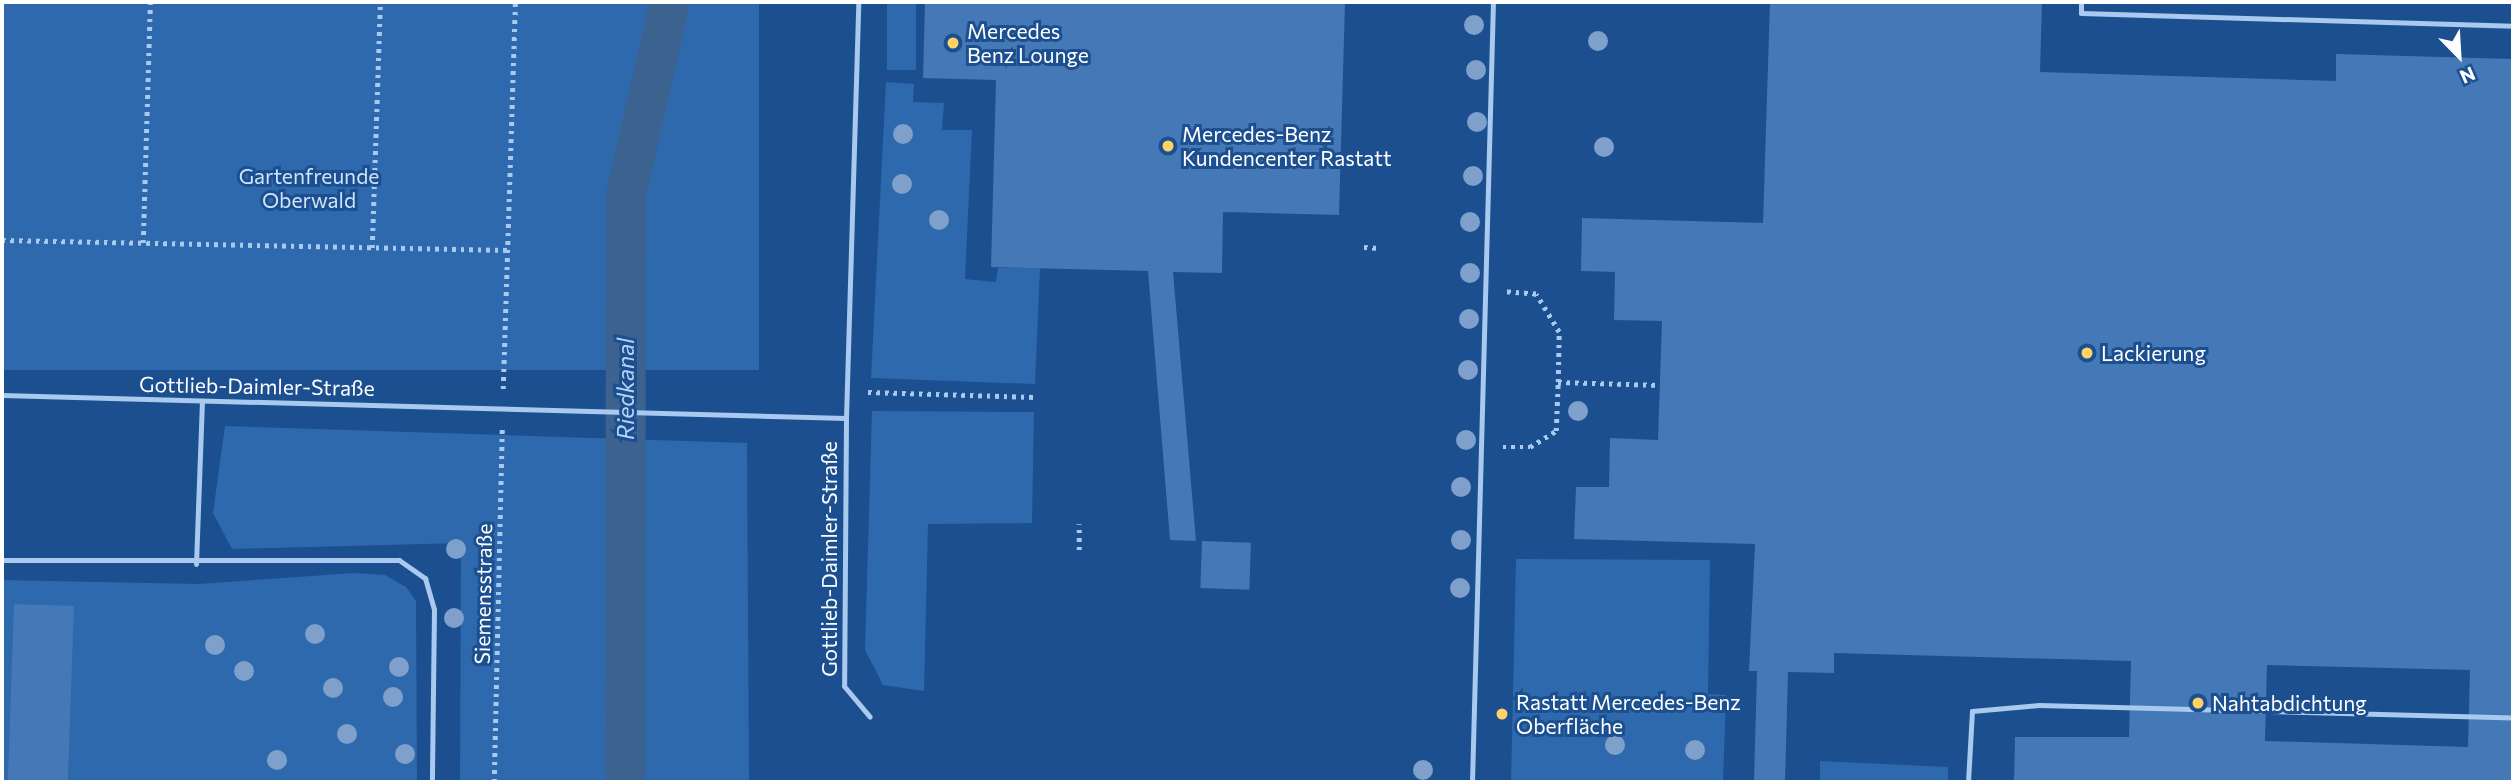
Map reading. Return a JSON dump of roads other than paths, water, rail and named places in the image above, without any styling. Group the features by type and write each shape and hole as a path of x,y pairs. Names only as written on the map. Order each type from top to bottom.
{"lane":[{"path":"846,418 858,2"},
{"path":"1472,782 1493,2"},
{"path":"2081,2 2081,13 2513,26"},
{"name":"Gottlieb-Daimler-Straße","path":"2,395 846,418 844,687 870,717"},
{"path":"196,564 202,401"},
{"path":"2,560 196,564 399,560 425,578 434,609 432,782"},
{"path":"1968,782 1972,711 2039,705 2513,717"}],"waterway":[{"name":"Riedkanal","path":"625,782 626,195 670,2"}],"place":[{"name":"Mercedes Benz Lounge","path":"953,43"},
{"name":"Mercedes-Benz Kundencenter Rastatt","path":"1168,146"},
{"name":"Lackierung","path":"2087,353"},
{"name":"Nahtabdichtung","path":"2198,703"},
{"name":"Rastatt Mercedes-Benz Oberfläche","path":"1502,714"}],"park label":[{"name":"Gartenfreunde Oberwald","path":"309,188"}]}
